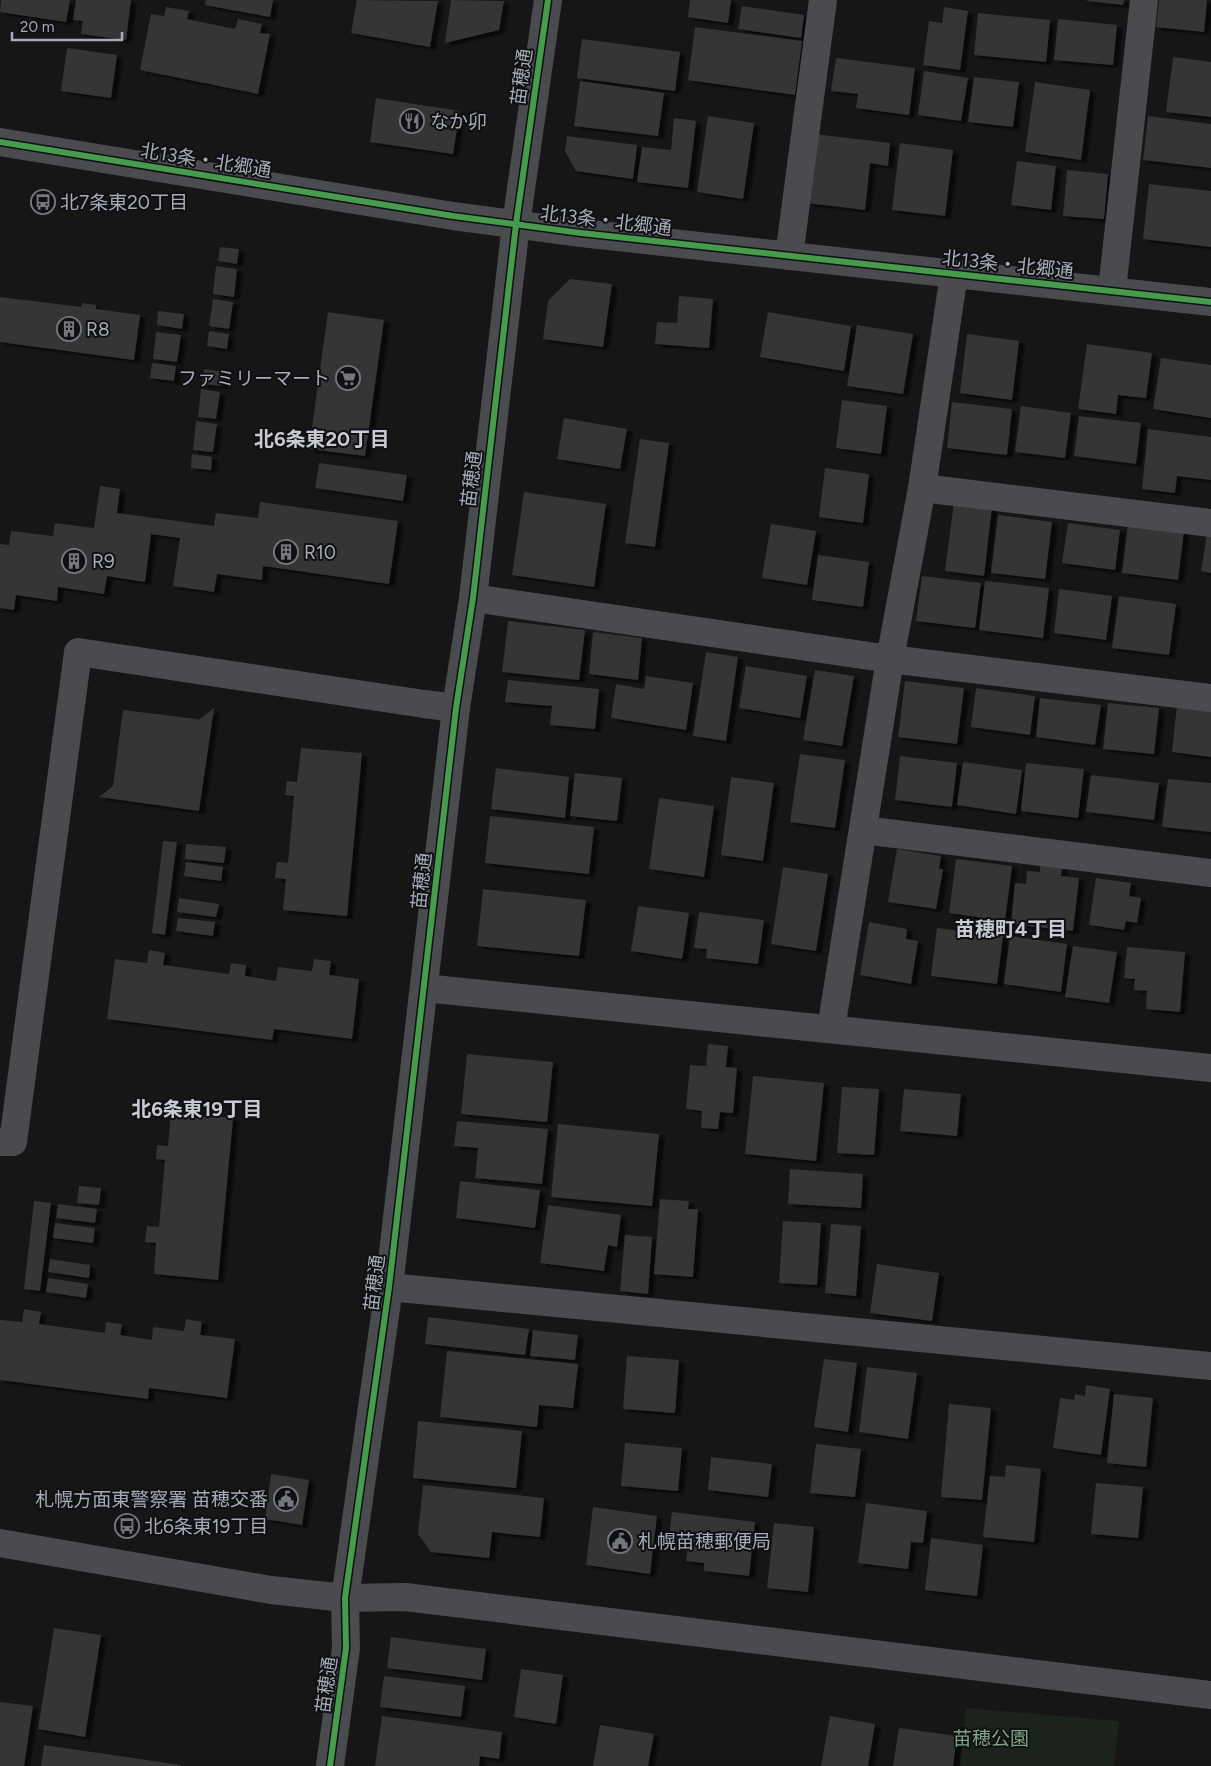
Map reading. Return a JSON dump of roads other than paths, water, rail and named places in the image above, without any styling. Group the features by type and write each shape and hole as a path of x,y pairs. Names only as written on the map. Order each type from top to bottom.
{"street":[{"name":"苗穂通","path":"330,1766 346,1648 345,1598 389,1287 456,708 473,598 516,224 548,0"},
{"path":"789,256 823,0"},
{"path":"1112,290 1144,0"},
{"name":"北13条・北郷通","path":"0,142 516,224 1211,302"},
{"path":"831,1029 890,659 922,488 954,274"},
{"path":"922,488 1211,523"},
{"path":"473,598 890,659 1211,698"},
{"path":"0,1142 13,1142 78,652 456,708"},
{"path":"863,830 1211,873"},
{"path":"424,988 1211,1068"},
{"path":"389,1287 1211,1366"},
{"path":"0,1543 271,1590 345,1598 405,1597 1211,1695"}],"place":[{"name":"なか卯","path":"412,121"},
{"name":"北7条東20丁目","path":"43,202"},
{"name":"R8","path":"69,329"},
{"name":"ファミリーマート","path":"348,378"},
{"name":"R10","path":"286,552"},
{"name":"R9","path":"74,561"},
{"name":"札幌方面東警察署 苗穂交番","path":"286,1499"},
{"name":"北6条東19丁目","path":"127,1526"},
{"name":"札幌苗穂郵便局","path":"620,1541"}],"district":[{"name":"北6条東20丁目","path":"322,439"},
{"name":"苗穂町4丁目","path":"1011,929"},
{"name":"北6条東19丁目","path":"197,1109"}],"park label":[{"name":"苗穂公園","path":"991,1738"}]}
